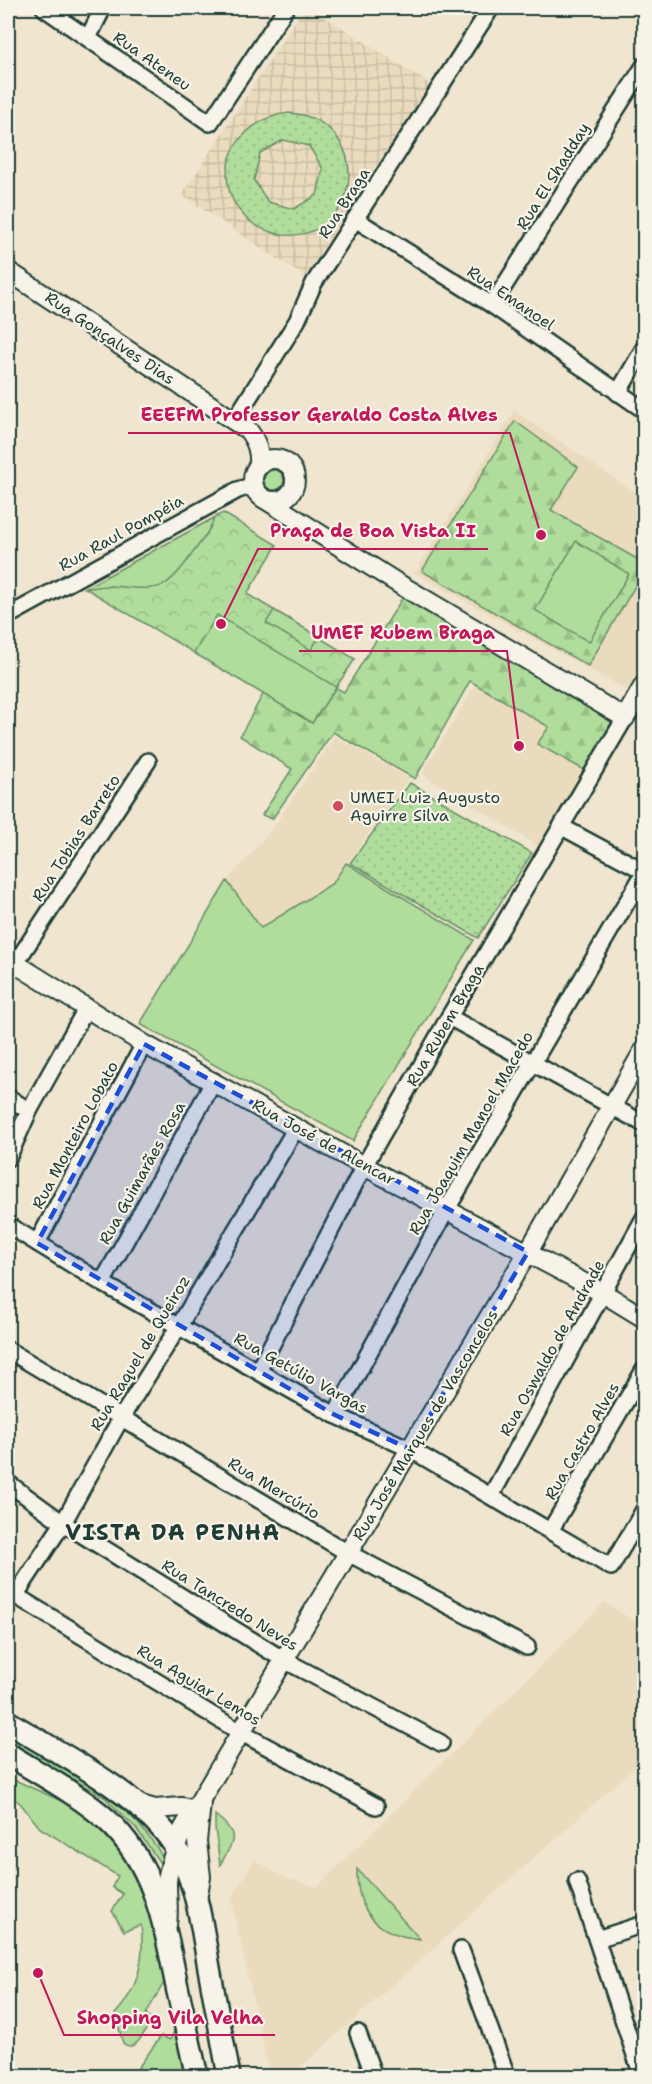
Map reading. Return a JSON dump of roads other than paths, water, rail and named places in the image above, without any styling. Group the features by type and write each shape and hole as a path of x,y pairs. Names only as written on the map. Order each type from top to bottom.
{"main road":[{"path":"8,1722 106,1781 135,1803 165,1832 177,1849 197,1900 229,2076"},
{"path":"8,1754 108,1821 122,1837 152,1884 166,1930 197,2076"}],"street":[{"name":"Rua Ateneu","path":"44,8 210,123 286,8"},
{"path":"88,38 103,8"},
{"name":"Rua Braga","path":"238,424 297,321 314,283 491,8"},
{"name":"Rua El Shadday","path":"492,305 645,66"},
{"name":"Rua Emanoel","path":"355,219 492,305 645,410"},
{"name":"Rua Gonçalves Dias","path":"8,271 266,441 291,472 302,508 321,536"},
{"path":"618,393 645,348"},
{"name":"Rua Gonçalves Dias","path":"238,424 248,430 257,443 259,466"},
{"path":"281,461 291,472 292,491 283,499 275,501 259,492 254,477 259,466 265,462 281,461"},
{"name":"Rua Raul Pompéia","path":"8,616 238,490 259,492"},
{"name":"Rua Gonçalves Dias","path":"259,492 321,536 625,718"},
{"name":"Rua Rubem Braga","path":"258,1371 364,1166 645,684"},
{"name":"Rua Tobias Barreto","path":"11,962 148,761"},
{"path":"561,827 645,872"},
{"name":"Rua Joaquim Manoel Macedo","path":"335,1415 447,1209 645,872"},
{"name":"Rua José de Alencar","path":"11,962 144,1044 645,1318"},
{"path":"8,1158 29,1111 87,1007"},
{"path":"449,1017 645,1124"},
{"name":"Rua Monteiro Lobato","path":"38,1243 144,1044"},
{"name":"Rua José Marques de Vasconcelos","path":"166,1930 169,1910 167,1881 182,1831 528,1252 645,1050"},
{"name":"Rua Guimarães Rosa","path":"102,1283 213,1081"},
{"path":"8,1097 29,1111"},
{"name":"Rua Raquel de Queiroz","path":"11,1593 63,1523 121,1418 296,1128"},
{"name":"Rua Oswaldo de Andrade","path":"491,1496 645,1218"},
{"name":"Rua Getúlio Vargas","path":"8,1225 102,1283 335,1415 410,1449 611,1567 645,1510"},
{"name":"Rua Mercúrio","path":"8,1350 348,1553 527,1647"},
{"name":"Rua Castro Alves","path":"550,1531 645,1370"},
{"name":"Rua Tancredo Neves","path":"8,1483 63,1523 284,1660 441,1743"},
{"name":"Rua Aguiar Lemos","path":"11,1593 240,1732 375,1806"},
{"path":"135,1803 155,1809 198,1804"},
{"name":"Rua José Marques de Vasconcelos","path":"197,1900 201,1877 197,1840 198,1804"},
{"path":"577,1881 642,2076"},
{"path":"597,1939 645,1924"},
{"path":"461,1950 507,2076"},
{"path":"358,2033 374,2076"}],"place":[{"name":"EEEFM Professor Geraldo Costa Alves","path":"541,535"},
{"name":"Praça de Boa Vista II","path":"221,624"},
{"name":"UMEF Rubem Braga","path":"519,746"},
{"name":"UMEI Luiz Augusto Aguirre Silva","path":"338,806"},
{"name":"Shopping Vila Velha","path":"38,1973"}],"district":[{"name":"VISTA DA PENHA","path":"173,1532"}]}
